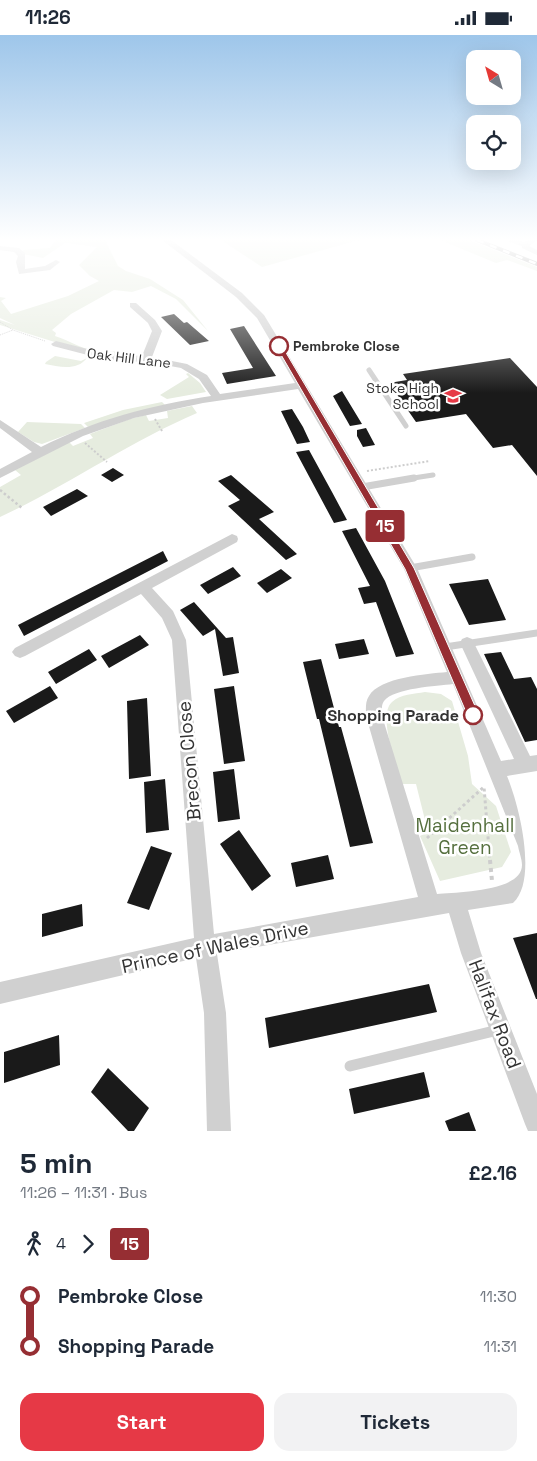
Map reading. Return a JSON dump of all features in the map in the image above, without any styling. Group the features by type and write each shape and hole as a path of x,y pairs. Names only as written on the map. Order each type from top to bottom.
{"street":[{"path":"232,291 253,307 267,325 410,568 445,647 527,846 532,867 526,883 513,893 456,903 430,905 374,716 375,700 382,692 396,687 456,677"},
{"path":"133,305 152,322 157,331 146,359"},
{"name":"Oak Hill Lane","path":"56,344 97,355 146,359 177,364 196,371 207,380 218,399"},
{"path":"0,474 77,434 137,414 302,385"},
{"path":"0,423 40,452"},
{"path":"20,652 232,539"},
{"name":"Brecon Close","path":"143,587 168,615 179,641 205,947 215,1013 219,1131"},
{"path":"467,643 532,764 495,770"},
{"name":"Halifax Road","path":"456,903 471,953 537,1124"},
{"name":"Prince of Wales Drive","path":"0,993 205,947 430,905"}],"lane":[{"path":"369,370 406,426"},
{"path":"362,487 433,475"},
{"path":"410,568 472,557"},
{"path":"445,647 537,633"},
{"path":"350,1066 501,1030"}],"path":[{"path":"0,322 13,330 56,344"},
{"path":"0,335 13,330"},
{"path":"77,434 107,462"},
{"path":"354,474 430,461"},
{"path":"0,490 22,508"},
{"path":"413,851 484,787 493,893 496,897"}],"green space":[{"path":"78,291 112,291 71,314 52,330 56,333 55,336 88,349 100,352 120,352 130,357 87,352 0,325 0,320 15,325 0,318 0,297 6,298 1,301 11,314"},
{"path":"161,291 169,291 183,300 208,331 176,299"},
{"path":"55,356 81,361 87,358 78,365 68,367 45,364"},
{"path":"188,373 200,383 206,392 167,399 160,395 189,377 186,374"},
{"path":"162,402 166,406 88,427 84,423 123,410"},
{"path":"192,406 197,413 147,437 0,517 0,487 21,475 15,470 69,442 73,446 93,438 90,434 130,419 146,415 149,421 168,418 167,411"},
{"path":"27,422 81,424 85,428 42,444 34,442 18,432"},
{"name":"Maidenhall Green","path":"425,692 441,694 452,701 468,756 472,784 496,806 511,852 502,867 440,881 420,836 428,832 416,784 402,784 387,729 387,718 388,709 396,699"}],"building":[{"path":"174,314 184,323 187,322 209,341 190,345 161,317"},
{"path":"244,326 276,376 227,384 222,373 253,368 230,329"},
{"path":"510,358 537,387 537,476 512,445 493,448 466,414 416,422 389,383 407,380 403,374"},
{"path":"342,391 362,424 350,426 333,396"},
{"path":"292,409 310,442 297,444 281,411"},
{"path":"366,428 375,445 363,447 357,436 357,430"},
{"path":"309,450 347,520 334,523 296,452"},
{"path":"113,468 124,475 112,482 101,475"},
{"path":"231,475 274,512 259,519 297,554 286,560 228,506 240,500 218,481"},
{"path":"77,489 88,496 51,516 43,507"},
{"path":"356,528 385,581 414,654 396,657 376,602 364,604 358,588 370,586 342,531"},
{"path":"163,551 168,561 24,636 18,625"},
{"path":"233,567 241,576 208,594 200,585"},
{"path":"281,569 292,578 267,593 257,583"},
{"path":"488,579 506,620 469,625 449,584"},
{"path":"194,602 226,638 233,637 239,673 223,676 215,629 203,636 180,610"},
{"path":"140,635 149,645 109,668 101,656"},
{"path":"364,639 369,654 339,659 335,644"},
{"path":"89,649 97,660 56,684 48,672"},
{"path":"501,652 514,679 531,677 537,689 537,740 525,742 484,654"},
{"path":"321,659 373,843 350,847 303,662"},
{"path":"50,686 58,698 14,723 6,711"},
{"path":"234,686 245,761 224,764 214,689"},
{"path":"147,698 151,776 129,779 127,701"},
{"path":"234,769 240,819 218,822 213,772"},
{"path":"165,779 169,830 146,833 144,782"},
{"path":"239,830 271,876 252,891 220,844"},
{"path":"151,846 172,853 149,910 127,903"},
{"path":"328,855 334,879 296,887 291,863"},
{"path":"82,904 83,926 42,937 42,914"},
{"path":"537,933 537,999 536,999 513,938"},
{"path":"429,984 437,1012 269,1048 265,1018"},
{"path":"59,1035 60,1065 4,1083 4,1052"},
{"path":"108,1068 149,1108 134,1131 128,1131 91,1092"},
{"path":"424,1072 430,1097 354,1114 349,1089"},
{"path":"469,1112 476,1131 449,1131 445,1121"}],"bus line":[{"name":"15","path":"279,346 410,568 473,715"}],"place":[{"name":"Pembroke Close","path":"279,346"},
{"name":"Stoke High School","path":"453,396"},
{"name":"Shopping Parade","path":"473,715"}]}
